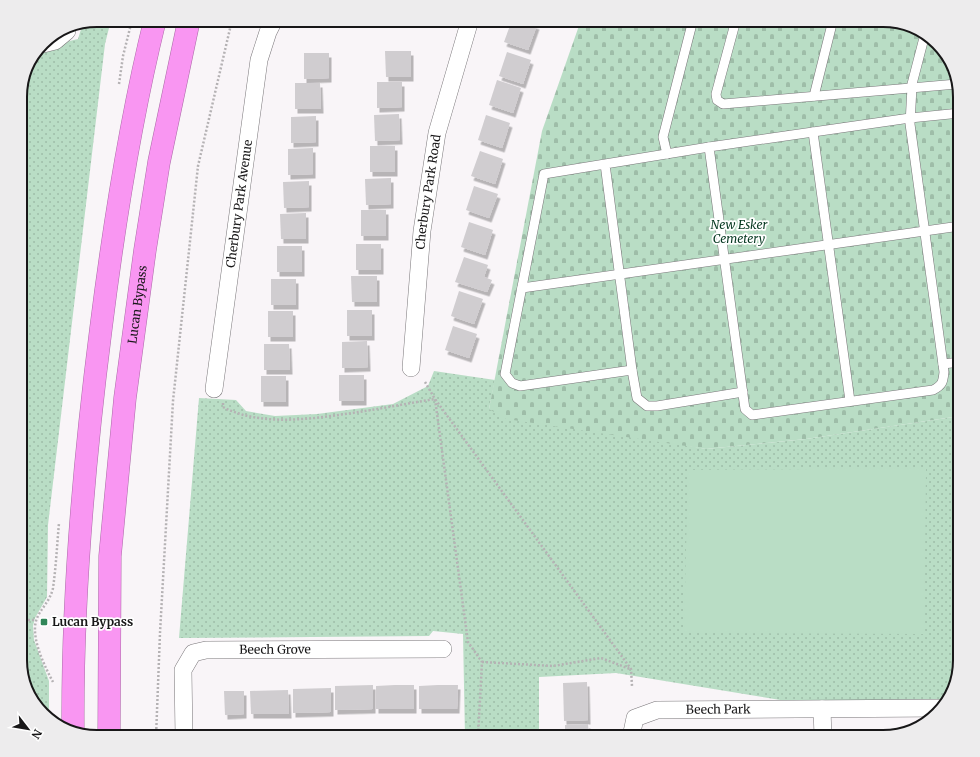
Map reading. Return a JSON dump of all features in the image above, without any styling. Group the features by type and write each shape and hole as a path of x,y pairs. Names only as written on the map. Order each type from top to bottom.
{"highway":[{"path":"74,726 73,689 78,554 92,397 112,244 126,161 154,27"},
{"name":"Lucan Bypass","path":"109,730 110,556 125,398 145,250 159,162 188,27"}],"street":[{"name":"Cherbury Park Avenue","path":"219,395 259,60 270,27"},
{"name":"Cherbury Park Road","path":"411,368 422,231 437,133 468,27"},
{"name":"Beech Grove","path":"184,730 183,670 193,653 206,650 443,649"},
{"name":"Beech Park","path":"632,730 635,718 657,710 933,708"},
{"path":"822,710 823,730"}],"lane":[{"path":"667,154 663,137 691,27"},
{"path":"734,27 716,94 718,100 723,104 952,84"},
{"path":"814,96 831,27"},
{"path":"709,147 745,409 752,415 933,390 943,383 944,372 910,118 912,87 923,40"},
{"path":"632,370 520,386 512,383 505,374 544,174 709,147 910,118 953,114"},
{"path":"812,132 850,401"},
{"path":"605,164 637,398 647,406 657,406 743,392"},
{"path":"522,288 725,258 953,227"},
{"path":"943,364 953,363"}],"path":[{"path":"156,730 160,633 173,401 198,166 230,27"},
{"path":"425,382 435,398 631,669 632,686"},
{"path":"219,395 223,407 233,413 253,418 269,419 316,418 435,398"},
{"path":"435,398 468,642 482,662 478,730"},
{"path":"27,620 36,620"},
{"path":"482,662 553,666 601,658 631,669"}],"green space":[{"path":"109,27 105,44 48,525 47,597 35,618 33,626 34,640 49,681 49,710 44,706 32,687 27,664 27,93 32,70 39,58 49,46 78,39 81,29"},
{"name":"New Esker Cemetery","path":"579,27 883,27 901,29 922,39 936,51 946,66 951,79 953,97 953,417 806,439 706,449 506,419 489,409 542,131"},
{"path":"434,371 495,380 489,409 706,449 806,439 953,417 953,660 952,673 944,695 934,706 829,708 616,673 539,677 539,730 465,730 463,634 433,631 429,636 179,638 199,398 236,400 246,411 275,416 317,414 393,404 428,386"},
{"path":"926,468 924,634 684,633 688,470"}],"building":[{"path":"509,27 536,27 528,50 504,42"},
{"path":"385,51 411,51 411,77 386,77"},
{"path":"507,52 531,60 523,84 499,76"},
{"path":"304,53 329,53 329,78 304,79"},
{"path":"497,80 521,88 513,113 489,105"},
{"path":"377,82 402,82 402,107 377,108"},
{"path":"295,83 320,83 321,109 295,109"},
{"path":"399,114 400,140 375,141 374,115"},
{"path":"486,115 510,123 502,148 478,140"},
{"path":"316,116 316,142 291,143 291,117"},
{"path":"370,146 395,146 395,172 370,172"},
{"path":"313,148 313,174 288,175 288,149"},
{"path":"480,151 503,159 495,184 471,176"},
{"path":"391,178 391,204 366,205 365,179"},
{"path":"309,181 309,207 284,208 283,182"},
{"path":"474,186 498,194 489,218 466,210"},
{"path":"361,210 386,210 386,236 361,236"},
{"path":"306,213 306,239 281,239 280,214"},
{"path":"469,222 493,230 485,255 461,247"},
{"path":"356,244 381,244 381,270 356,270"},
{"path":"277,246 302,246 302,272 277,272"},
{"path":"464,257 488,265 484,277 492,280 487,292 455,282"},
{"path":"351,276 377,276 377,302 352,302"},
{"path":"271,279 296,279 296,305 271,305"},
{"path":"459,291 483,299 474,324 451,316"},
{"path":"347,310 372,310 372,336 347,336"},
{"path":"268,311 293,311 293,337 268,337"},
{"path":"453,326 477,334 469,358 445,350"},
{"path":"367,341 368,367 342,368 342,342"},
{"path":"264,344 289,344 290,370 264,370"},
{"path":"339,375 364,375 364,401 339,401"},
{"path":"261,376 286,376 286,402 261,402"},
{"path":"587,682 588,720 564,721 563,683"},
{"path":"373,685 373,709 335,710 335,686"},
{"path":"414,685 414,709 376,709 376,686"},
{"path":"458,685 457,709 419,709 419,686"},
{"path":"331,688 331,712 293,713 293,689"},
{"path":"288,690 289,714 251,714 250,691"},
{"path":"224,691 244,691 244,714 225,715"},
{"path":"588,724 588,730 565,730 565,725"}],"place":[{"name":"Lucan Bypass","path":"44,622"}]}
